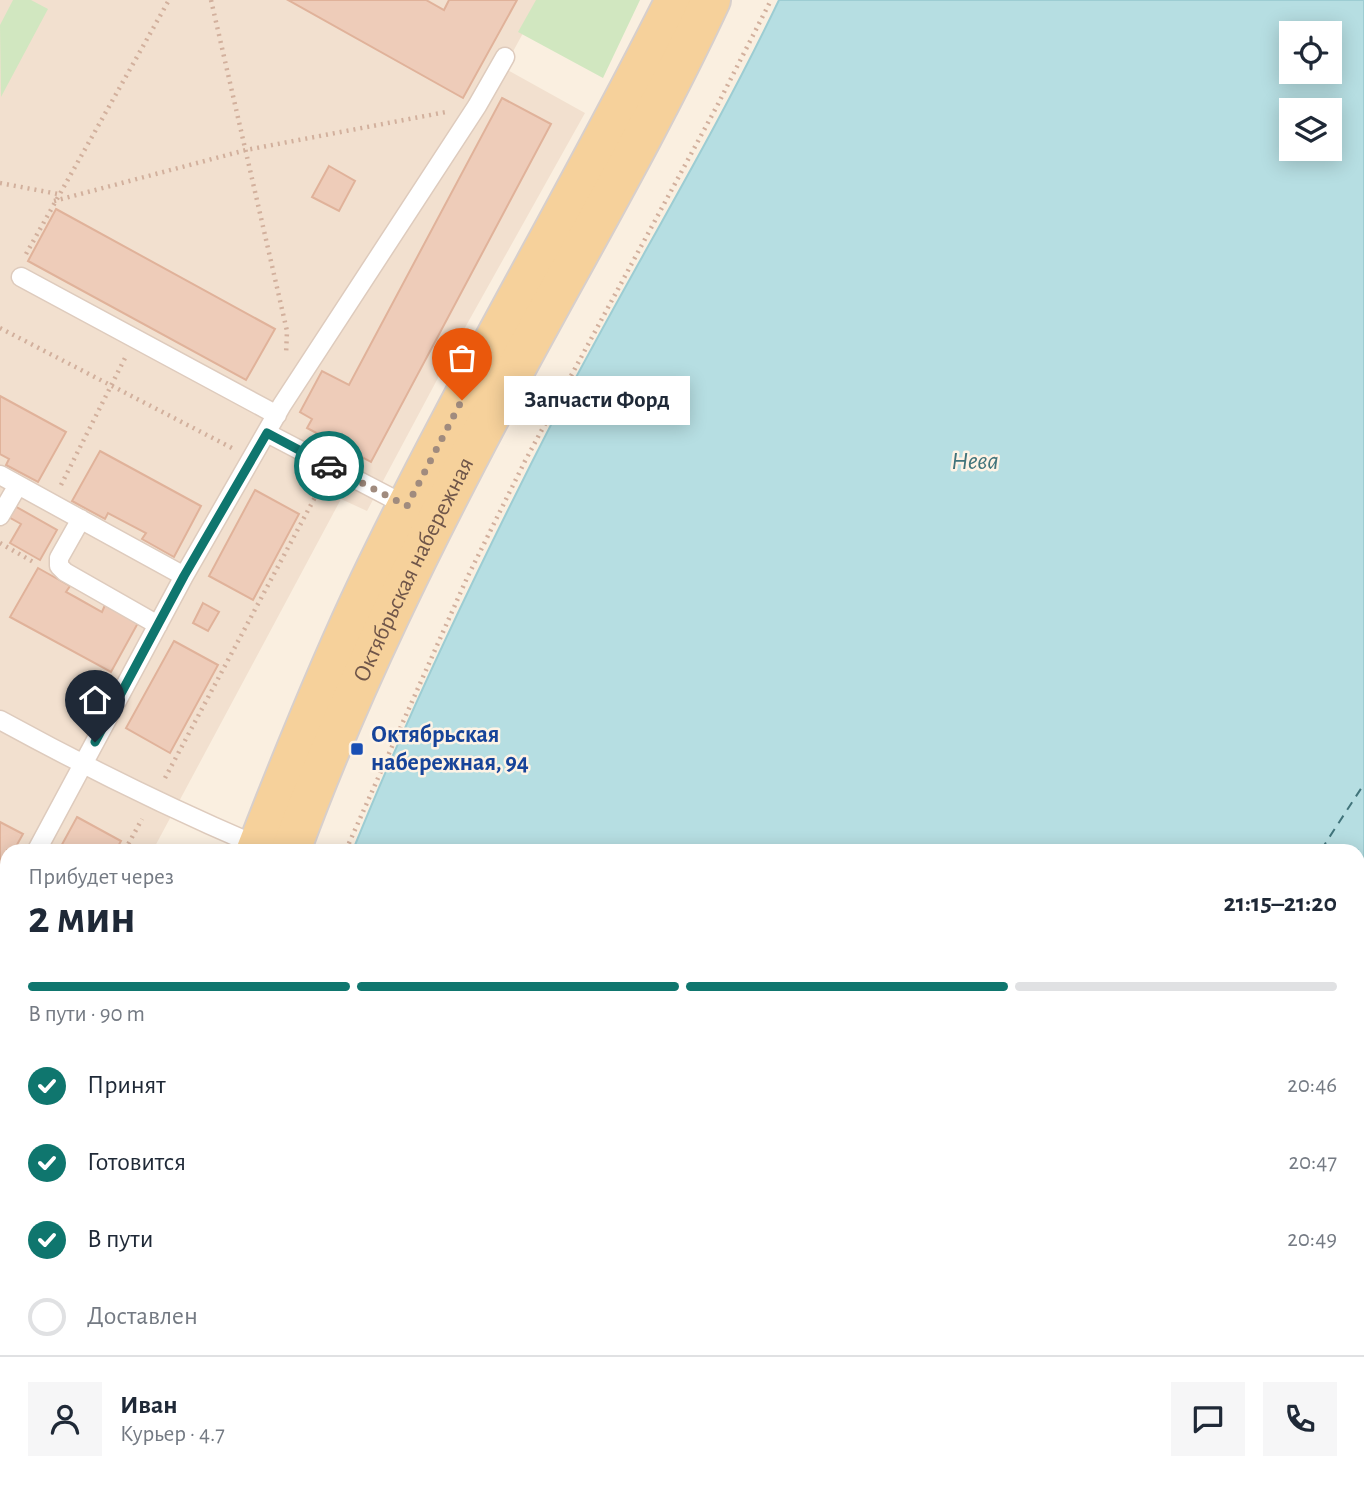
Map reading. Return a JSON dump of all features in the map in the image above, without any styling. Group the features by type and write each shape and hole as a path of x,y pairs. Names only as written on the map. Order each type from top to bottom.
{"main road":[{"name":"Октябрьская набережная","path":"270,844 313,706 369,583 407,506 675,0"},
{"name":"Октябрьская набережная","path":"271,844 334,741 401,592 503,392 635,148 711,0"}],"lane":[{"path":"40,844 184,576 280,410 477,106 505,57"},
{"path":"21,270 135,339 280,410"},
{"path":"267,433 407,506"},
{"path":"0,475 184,576"},
{"path":"0,516 18,485"},
{"path":"80,519 59,558 59,566 158,625"},
{"path":"0,720 153,800 256,844"}],"path":[{"path":"21,270 54,201 169,0"},
{"path":"211,0 287,331 280,410"},
{"path":"349,844 478,554 771,0"},
{"path":"54,201 246,150 477,106"},
{"path":"0,183 58,195"},
{"path":"0,328 252,459"},
{"path":"52,503 135,339"},
{"path":"128,844 331,467"},
{"path":"0,543 43,567 59,566"}],"shaded area":[{"path":"0,0 541,0 504,68 585,113 462,333 367,511 341,499 156,844 0,844"}],"green space":[{"path":"13,0 31,0 48,9 1,97 0,25"},
{"path":"536,0 640,0 603,78 518,32"}],"water":[{"name":"Нева","path":"779,0 1364,0 1364,844 356,844 424,685 529,468 698,157"}],"building":[{"path":"288,0 426,0 444,10 449,0 517,0 463,98"},
{"path":"502,98 551,124 371,462 307,428 312,419 300,412 322,371 349,385"},
{"path":"329,166 355,181 339,211 312,197"},
{"path":"56,209 275,329 246,380 28,261"},
{"path":"0,396 66,432 38,482 6,465 9,459 0,454"},
{"path":"100,451 201,506 174,557 142,539 146,533 108,513 105,519 72,501"},
{"path":"255,490 299,514 253,600 209,576"},
{"path":"13,505 57,530 40,560 10,543 21,524 7,516"},
{"path":"38,568 70,586 66,592 102,612 105,605 138,623 111,672 10,617"},
{"path":"203,603 219,612 208,631 193,623"},
{"path":"174,641 218,665 170,753 126,728"},
{"path":"77,817 121,841 119,844 62,844"},
{"path":"0,822 23,834 17,844 0,844"}],"ferry route":[{"path":"1325,844 1364,784"}],"way so far":[{"path":"329,466 407,506 462,400"}],"place":[{"name":"Запчасти Форд","path":"462,400"},
{"name":"Октябрьская набережная, 94","path":"357,749"}],"route":[{"path":"95,742 184,576 267,433 329,466"}]}
